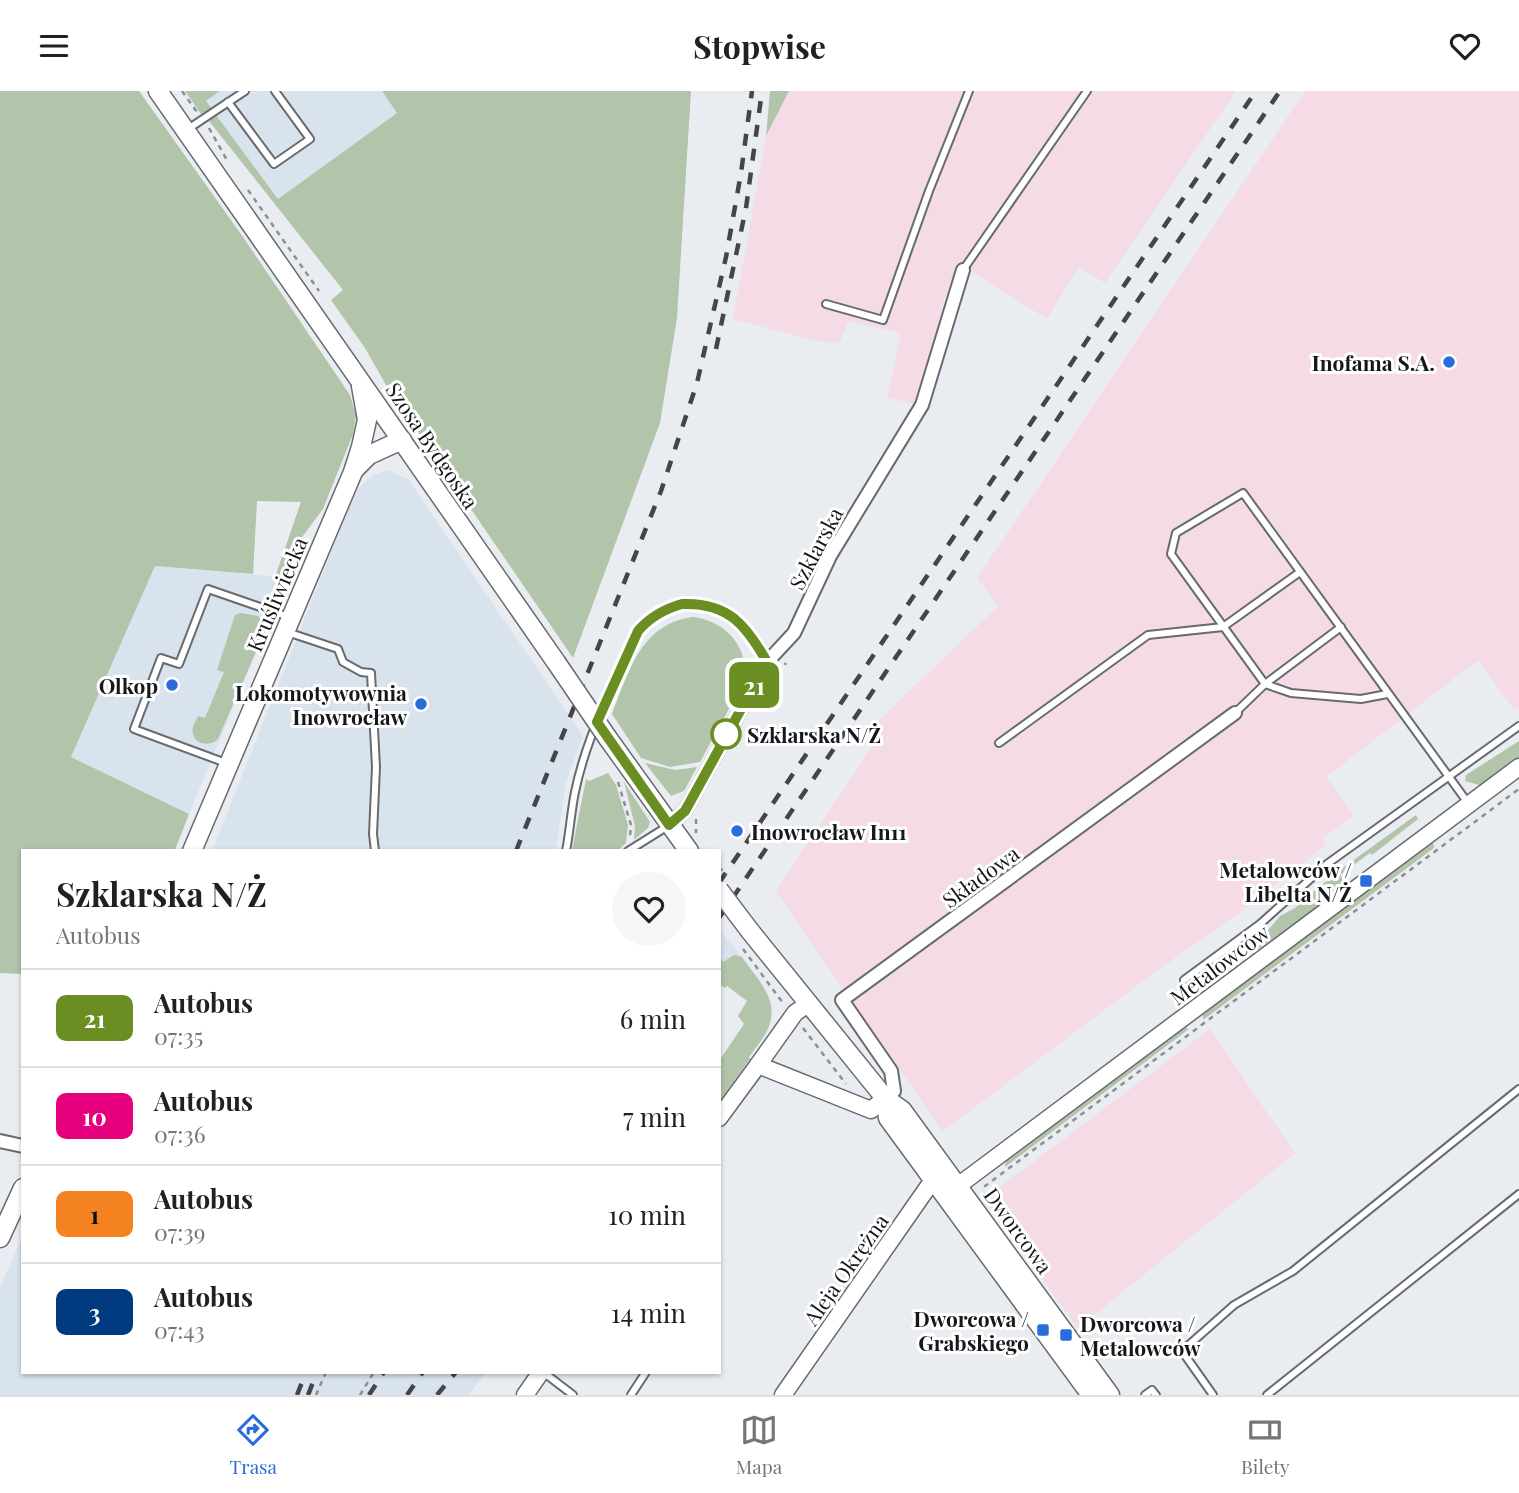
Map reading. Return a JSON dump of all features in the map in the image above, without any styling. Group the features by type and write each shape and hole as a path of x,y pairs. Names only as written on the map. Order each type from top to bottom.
{"main road":[{"name":"Szosa Bydgoska","path":"158,91 669,825"},
{"name":"Kruśliwiecka","path":"193,849 353,472 367,420 360,379"},
{"name":"Kruśliwiecka","path":"353,472 369,455 402,440"},
{"path":"669,825 694,846"},
{"name":"Dworcowa","path":"721,894 745,939 809,1003 885,1098 888,1118 947,1183 1099,1393"},
{"path":"0,1238 21,1192"}],"street":[{"name":"Szklarska","path":"669,825 685,811 767,662 793,633 830,556 922,405 963,270"},
{"name":"Składowa","path":"885,1098 894,1091 891,1070 842,1000 1235,713"},
{"name":"Metalowców","path":"947,1183 1519,768"},
{"path":"721,1115 795,1013 809,1003"},
{"path":"758,1065 871,1109 885,1098"},
{"path":"0,1141 21,1146"},
{"name":"Aleja Okrężna","path":"783,1395 927,1188 947,1183"},
{"path":"525,1395 541,1374"}],"lane":[{"path":"186,130 245,91"},
{"path":"228,102 274,164 310,139 275,91"},
{"path":"826,304 883,320 929,191 969,91"},
{"path":"963,270 1087,91"},
{"path":"1387,694 1361,699 1291,693 1265,684 1171,554 1176,533 1243,493 1469,805"},
{"path":"999,743 1147,635 1223,627 1300,572"},
{"path":"229,764 134,729 160,658 179,664 208,589 338,649 342,662 361,672 371,673 376,767 375,849"},
{"path":"566,849 575,793 586,751 630,644 646,621 682,604 711,606 723,611 745,628 767,662"},
{"path":"1235,713 1265,684 1340,627"},
{"path":"1184,980 1260,924 1327,864 1519,726"},
{"path":"629,847 669,825"},
{"path":"1213,1395 1182,1351 1234,1305 1293,1271 1519,1089"},
{"path":"1267,1395 1519,1194"},
{"path":"545,1374 573,1395"},
{"path":"631,1395 645,1374"},
{"path":"1145,1395 1152,1390 1156,1395"}],"path":[{"path":"182,91 217,139 229,164"},
{"path":"246,187 322,296"},
{"path":"612,774 622,791 631,825 629,847"},
{"path":"985,1186 1519,789"},
{"path":"694,846 695,823 699,811"},
{"path":"745,939 784,1005"},
{"path":"799,1024 846,1084"},
{"path":"316,1395 325,1374"},
{"path":"359,1395 373,1374"}],"shaded area":[{"path":"220,91 382,91 398,113 278,199 205,101"},
{"path":"789,91 1236,91 1105,283 1079,267 1047,319 971,271 968,274 957,267 944,300 916,404 887,398 901,333 848,321 840,342 820,342 733,319 766,136"},
{"path":"1305,91 1519,91 1519,707 1514,710 1478,660 1326,777 1354,815 1322,839 1326,845 1239,913 1155,972 943,1131 776,891 882,732 876,723 998,606 977,578"},
{"path":"388,470 408,479 583,736 566,782 556,849 213,849 349,507 358,489 373,475"},
{"name":"Olkop","path":"155,566 281,577 265,631 189,814 71,757"},
{"path":"721,931 742,957 721,987"},
{"path":"1210,1029 1295,1153 1078,1328 984,1199"},
{"path":"21,1240 21,1374 485,1374 469,1395 0,1395 0,1287"}],"green space":[{"path":"0,91 139,91 243,237 350,395 356,416 353,434 323,509 296,545 281,577 275,577 301,502 257,501 253,574 155,566 71,757 189,814 175,849 21,849 21,974 0,973"},
{"path":"185,91 220,91 206,101 211,108 201,114"},
{"path":"382,91 691,91 677,318 660,423 573,658 331,300 343,290 209,121 216,115 278,199 397,113"},
{"path":"770,91 789,91 766,136"},
{"path":"241,613 258,616 265,625 265,631 218,739 208,744 201,743 195,738 193,727 198,716 205,718 224,672 217,670 235,615"},
{"path":"693,617 727,631 740,650 744,661 744,674 741,687 700,762 670,767 641,758 612,714 631,667 649,640 660,629 675,621"},
{"path":"1519,741 1519,758 1485,783 1479,785 1465,781 1466,775"},
{"path":"645,763 675,770 697,767 684,791 671,796"},
{"path":"608,773 616,785 628,825 626,843 619,849 572,849 586,779 589,781"},
{"path":"624,782 650,822 648,828 634,840 635,826"},
{"path":"1416,815 1418,819 1372,855 1370,853 1340,875 1345,881 1317,908 1258,949 1262,937 1280,916 1295,908 1337,872"},
{"path":"1433,841 1434,848 1203,1020 1203,1014"},
{"path":"734,955 742,957 764,988 772,1014 764,1036 721,1099 721,1058 744,1024 738,1016 747,1001 727,986 725,988 721,985 721,959 723,962"},
{"path":"1184,1027 1189,1029 1005,1167 1006,1159"}],"railway":[{"path":"517,849 661,491 697,383 726,257 752,91"},
{"path":"716,349 746,208 762,91"},
{"path":"721,880 1256,91"},
{"path":"721,915 1280,91"},
{"path":"297,1395 305,1374"},
{"path":"308,1395 316,1374"},
{"path":"369,1395 383,1374"},
{"path":"407,1395 422,1374"},
{"path":"437,1395 454,1374"}],"bus line":[{"name":"21","path":"695,604 723,611 745,628 767,662 685,811 669,825 597,722 638,631 646,621 669,608 695,604"}],"place":[{"name":"Inofama S.A.","path":"1449,362"},
{"name":"Olkop","path":"172,685"},
{"name":"Lokomotywownia Inowrocław","path":"421,704"},
{"name":"Szklarska N/Ż","path":"726,734"},
{"name":"Inowrocław In11","path":"737,831"},
{"name":"Metalowców / Libelta N/Ż","path":"1366,881"},
{"name":"Dworcowa / Grabskiego","path":"1043,1330"},
{"name":"Dworcowa / Metalowców","path":"1066,1335"}]}
